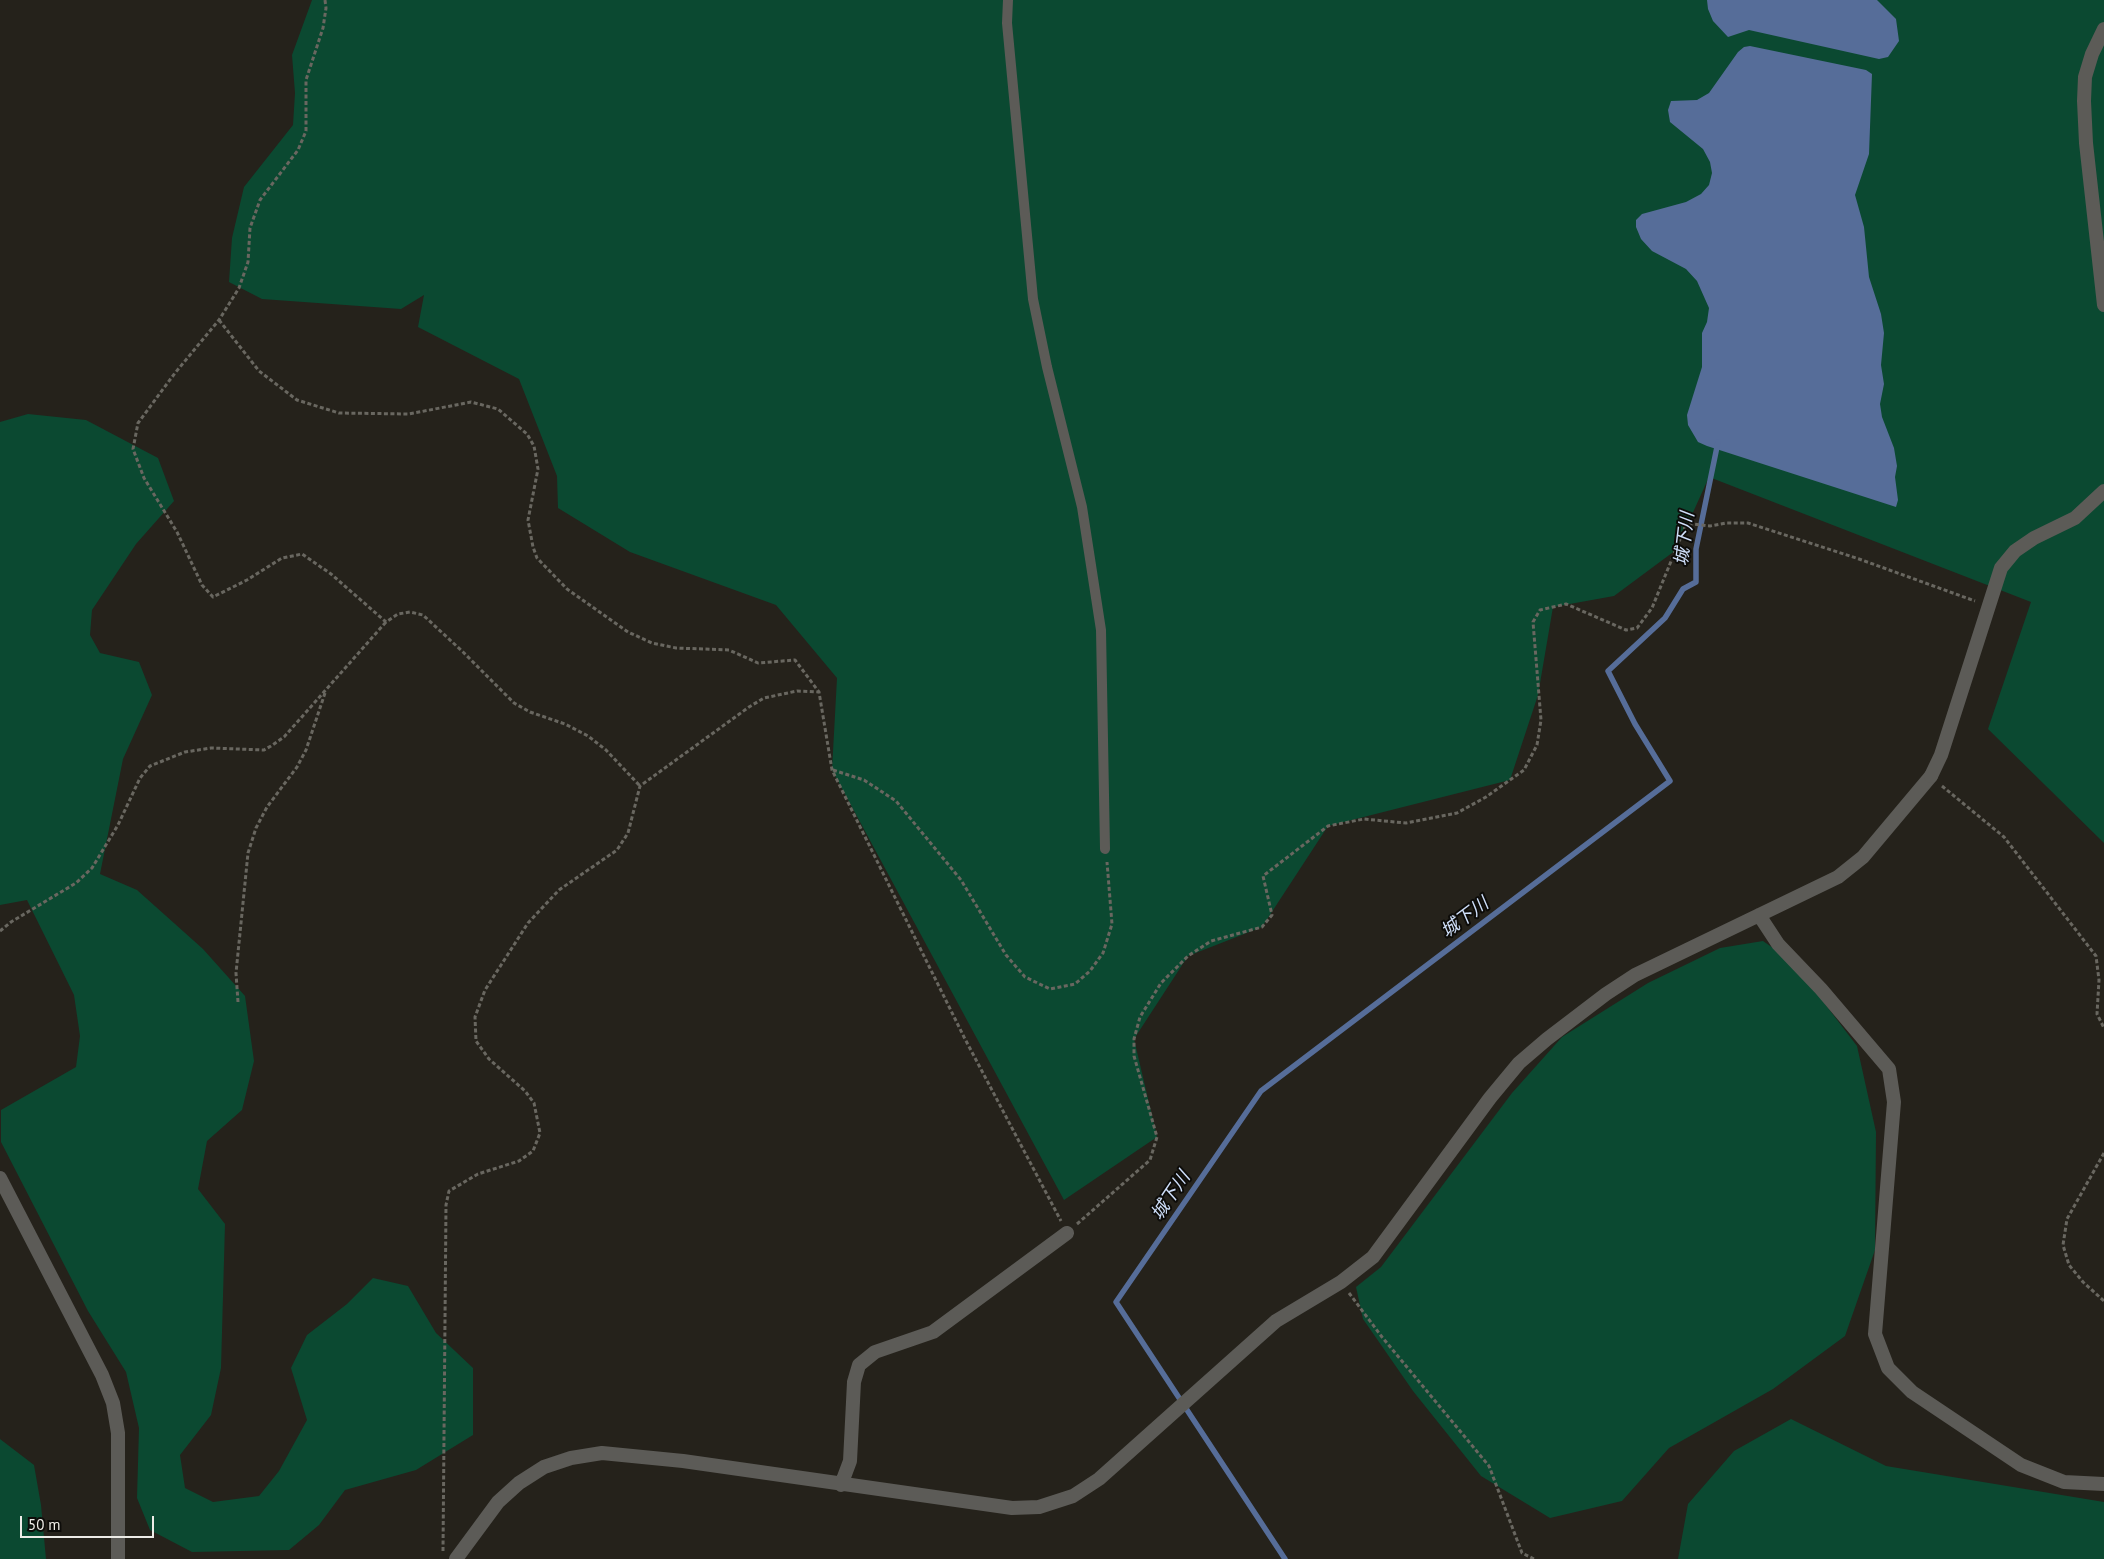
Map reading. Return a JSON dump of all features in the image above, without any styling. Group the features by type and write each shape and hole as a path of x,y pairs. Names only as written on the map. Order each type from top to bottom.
{"street":[{"path":"2104,28 2092,54 2085,77 2084,102 2086,143 2104,304"},
{"path":"456,1559 498,1502 518,1483 544,1467 571,1458 602,1453 1012,1508 1039,1507 1073,1496 1099,1479 1276,1321 1341,1282 1373,1257 1490,1098 1519,1063 1606,994 1635,975 1838,877 1863,857 1930,776 1941,755 2001,568 2015,552 2034,538 2076,518 2104,490"},
{"path":"1759,915 1778,944 1821,989 1889,1068 1894,1102 1875,1334 1888,1368 1912,1392 2021,1465 2064,1482 2104,1484"},
{"path":"0,1178 98,1367 113,1402 118,1433 118,1559"},
{"path":"841,1485 850,1461 854,1382 859,1365 875,1352 933,1332 1066,1233"}],"lane":[{"path":"1008,0 1006,23 1033,299 1047,367 1082,507 1100,630 1105,849"}],"path":[{"path":"325,0 326,8 323,28 306,80 306,132 298,150 260,200 250,228 248,262 242,279 219,320 175,373 138,423 133,449 144,478 177,532 202,585 213,597 247,580 282,558 302,554 331,574 386,622"},
{"path":"219,320 259,370 297,400 339,413 409,414 471,402 498,409 527,434 534,446 538,469 528,520 533,547 537,558 567,589 628,632 652,643 676,648 729,650 758,663 794,660 819,692 832,770 964,1037 1066,1233 1150,1160 1157,1137 1134,1056 1134,1039 1140,1017 1161,983 1188,956 1211,941 1262,927 1272,915 1263,876 1328,826 1364,819 1406,823 1456,813 1486,797 1524,770 1537,745 1541,720 1533,622 1540,610 1566,604 1626,630 1637,628 1652,608 1685,527 1692,524 1710,526 1726,523 1748,523 1859,558 1972,599 1987,607"},
{"path":"0,931 76,883 92,868 118,825 140,778 150,766 185,752 211,748 264,750 284,736 386,622 398,614 410,612 422,615 463,652 514,703 530,712 565,724 588,736 606,750 640,786"},
{"path":"238,1002 236,973 248,853 256,828 266,807 297,767 306,750 326,691"},
{"path":"443,1559 446,1205 449,1191 478,1174 518,1161 533,1151 540,1133 534,1103 525,1091 488,1059 476,1041 475,1017 485,990 528,923 559,890 617,850 628,833 640,786 764,698 797,691 819,692"},
{"path":"832,770 864,780 896,801 961,880 1006,955 1025,977 1050,989 1075,984 1090,971 1103,954 1112,924 1105,849"},
{"path":"1930,776 2004,837 2096,956 2099,980 2097,1014 2104,1028"},
{"path":"2104,1152 2067,1218 2063,1245 2074,1271 2104,1301"},
{"path":"1341,1282 1382,1337 1489,1466 1522,1553 1534,1559"}],"green space":[{"path":"312,0 2104,0 2104,843 1988,729 2031,602 1709,477 1676,550 1614,596 1553,607 1538,695 1510,780 1328,826 1262,927 1188,956 1134,1039 1157,1137 1064,1200 832,770 837,678 776,605 630,552 558,508 557,476 519,379 418,327 424,295 401,309 262,299 229,282 232,238 244,187 293,125 295,93 292,55"},
{"path":"28,414 86,420 158,458 174,501 136,544 92,610 90,635 100,653 139,662 152,695 123,759 100,874 137,890 203,949 245,996 254,1061 242,1110 207,1141 198,1189 225,1224 221,1368 211,1415 180,1455 185,1488 213,1502 259,1496 279,1471 307,1420 291,1368 307,1335 347,1304 373,1278 408,1286 436,1333 473,1368 473,1435 416,1470 345,1490 319,1525 289,1550 192,1552 150,1530 137,1498 139,1428 126,1372 88,1311 1,1142 1,1110 76,1067 80,1036 74,995 27,900 0,905 0,422"},
{"path":"1763,941 1793,962 1857,1046 1876,1132 1875,1250 1845,1336 1773,1389 1669,1448 1622,1501 1550,1518 1481,1476 1413,1391 1363,1319 1356,1287 1381,1267 1512,1093 1562,1037 1648,983 1720,948"},
{"path":"1791,1419 1886,1466 2104,1502 2104,1559 1678,1559 1688,1504 1734,1451"},
{"path":"0,1439 34,1465 41,1505 46,1559 0,1559"}],"water":[{"path":"1707,0 1877,0 1896,19 1899,41 1888,57 1879,59 1749,30 1728,37 1713,21 1708,9"},
{"path":"1750,46 1866,70 1872,74 1869,154 1855,195 1864,227 1869,277 1881,314 1884,333 1881,365 1884,384 1880,404 1882,417 1894,448 1897,466 1895,477 1898,500 1896,507 1707,446 1698,442 1688,425 1687,415 1702,367 1702,333 1707,322 1709,308 1697,281 1686,269 1652,251 1641,239 1636,227 1636,220 1642,214 1686,202 1701,194 1709,185 1712,173 1710,162 1703,149 1670,122 1668,110 1671,101 1697,100 1709,93 1738,52 1744,47"}],"waterway":[{"name":"城下川","path":"1285,1559 1116,1302 1261,1091 1670,781 1635,724 1608,671 1665,618 1683,589 1696,582 1696,549 1718,442"}]}
